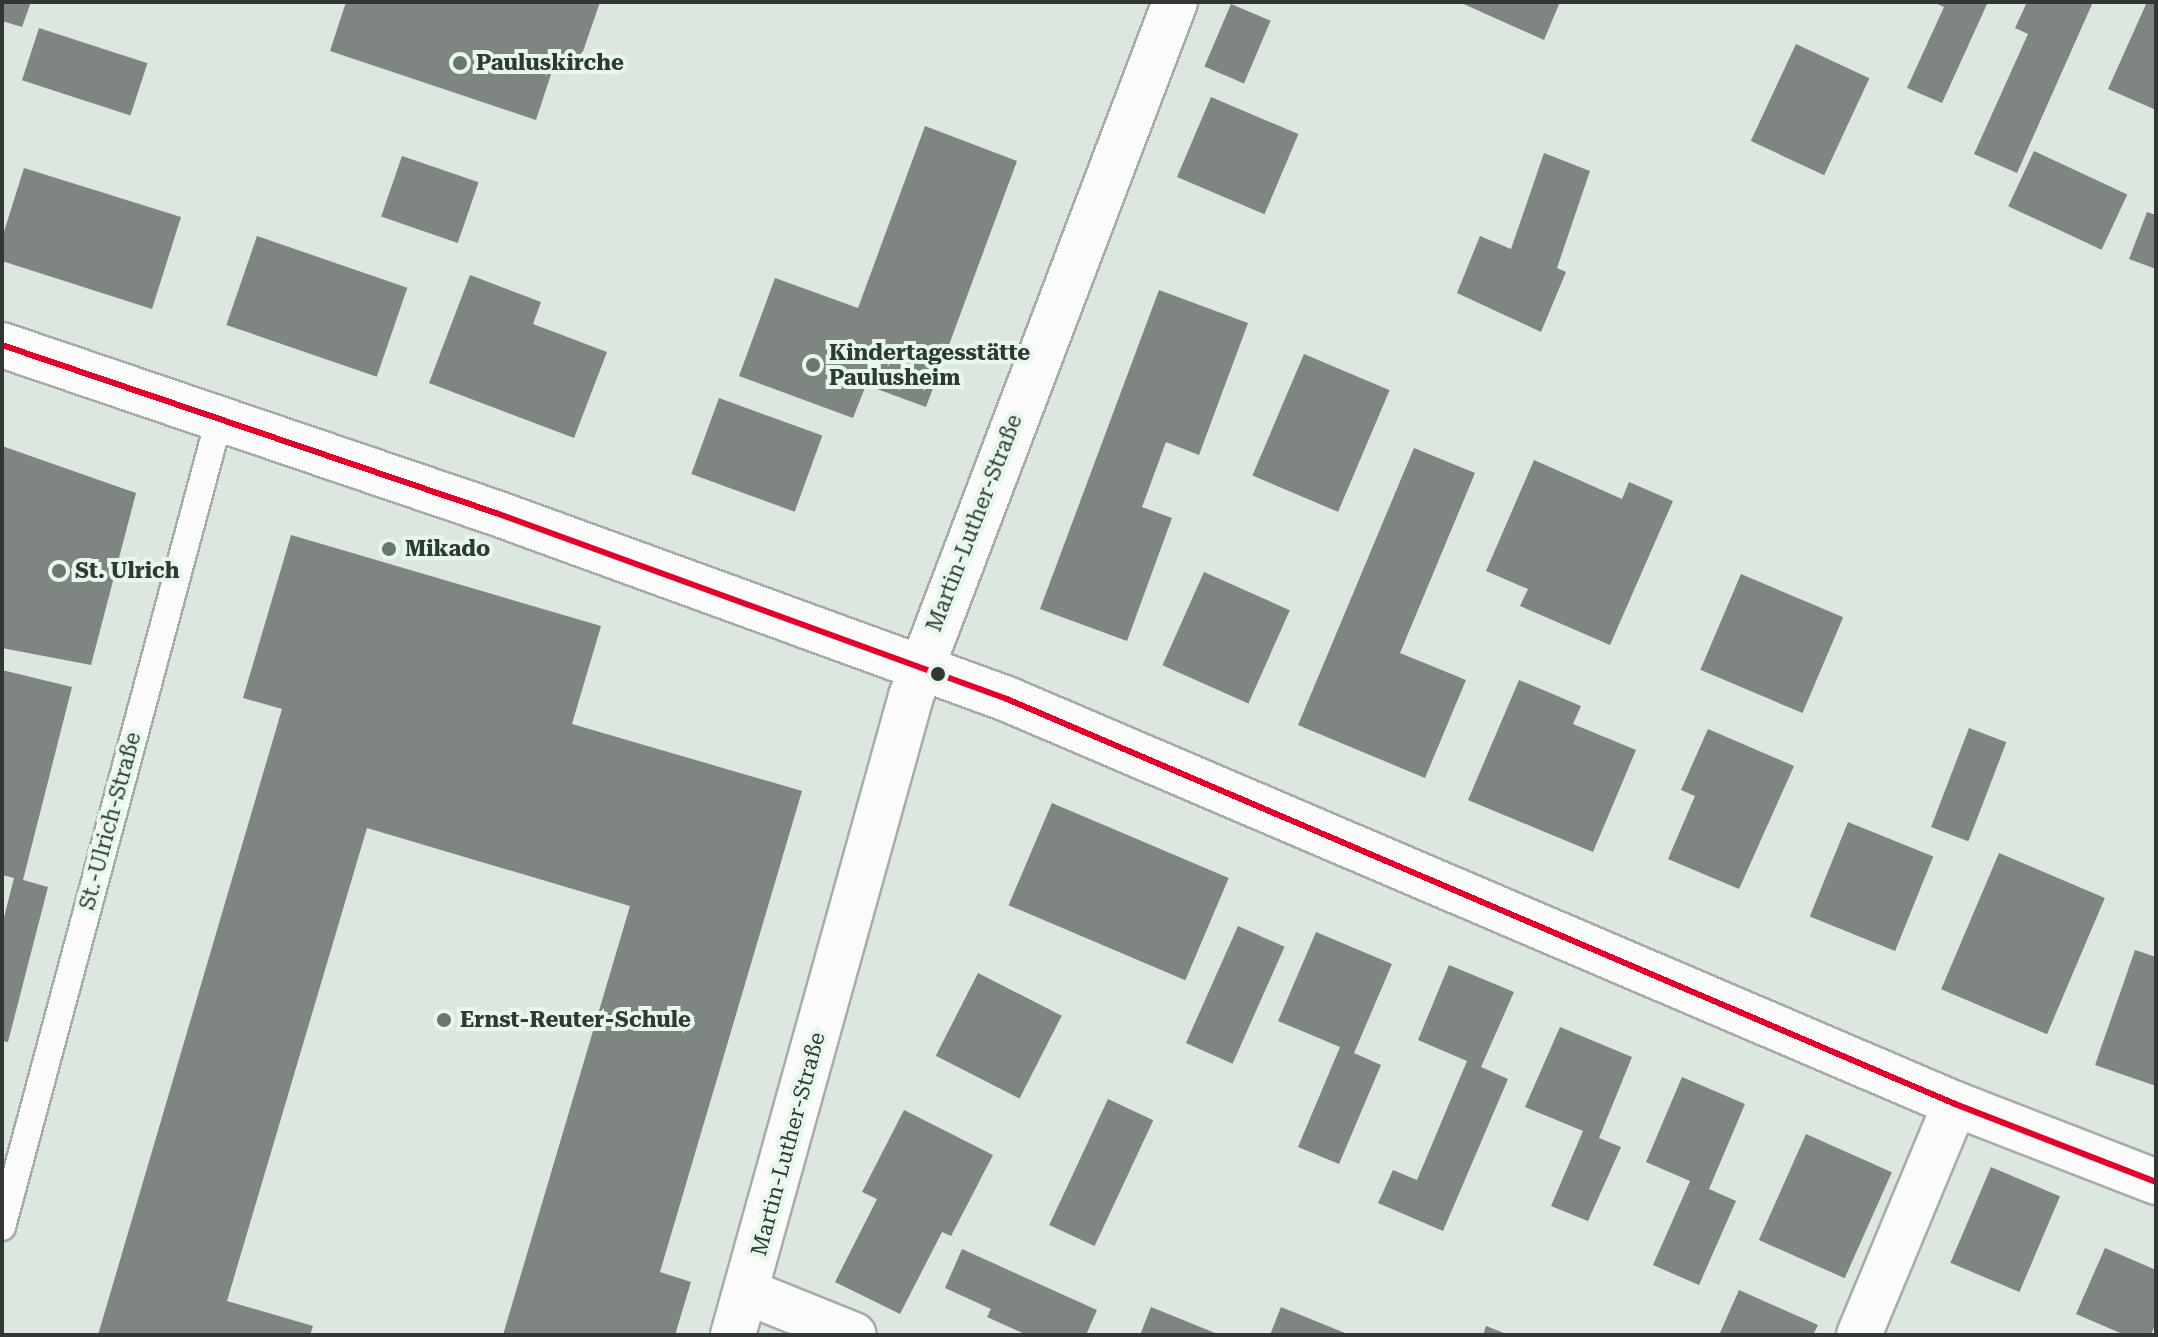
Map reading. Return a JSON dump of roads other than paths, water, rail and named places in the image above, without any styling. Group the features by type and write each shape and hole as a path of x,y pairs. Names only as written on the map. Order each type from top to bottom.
{"main road":[{"name":"Martin-Luther-Straße","path":"733,1335 921,666 1175,2"},
{"path":"2,345 220,416 921,666 1955,1104 2156,1182"},
{"path":"1859,1335 1955,1104"},
{"path":"747,1292 854,1335"}],"lane":[{"name":"St.-Ulrich-Straße","path":"2,1227 220,416"}],"place":[{"name":"Pauluskirche","path":"460,63"},
{"name":"Kindertagesstätte Paulusheim","path":"813,365"},
{"name":"Mikado","path":"389,549"},
{"name":"St. Ulrich","path":"59,571"},
{"name":"Ernst-Reuter-Schule","path":"444,1020"}]}
